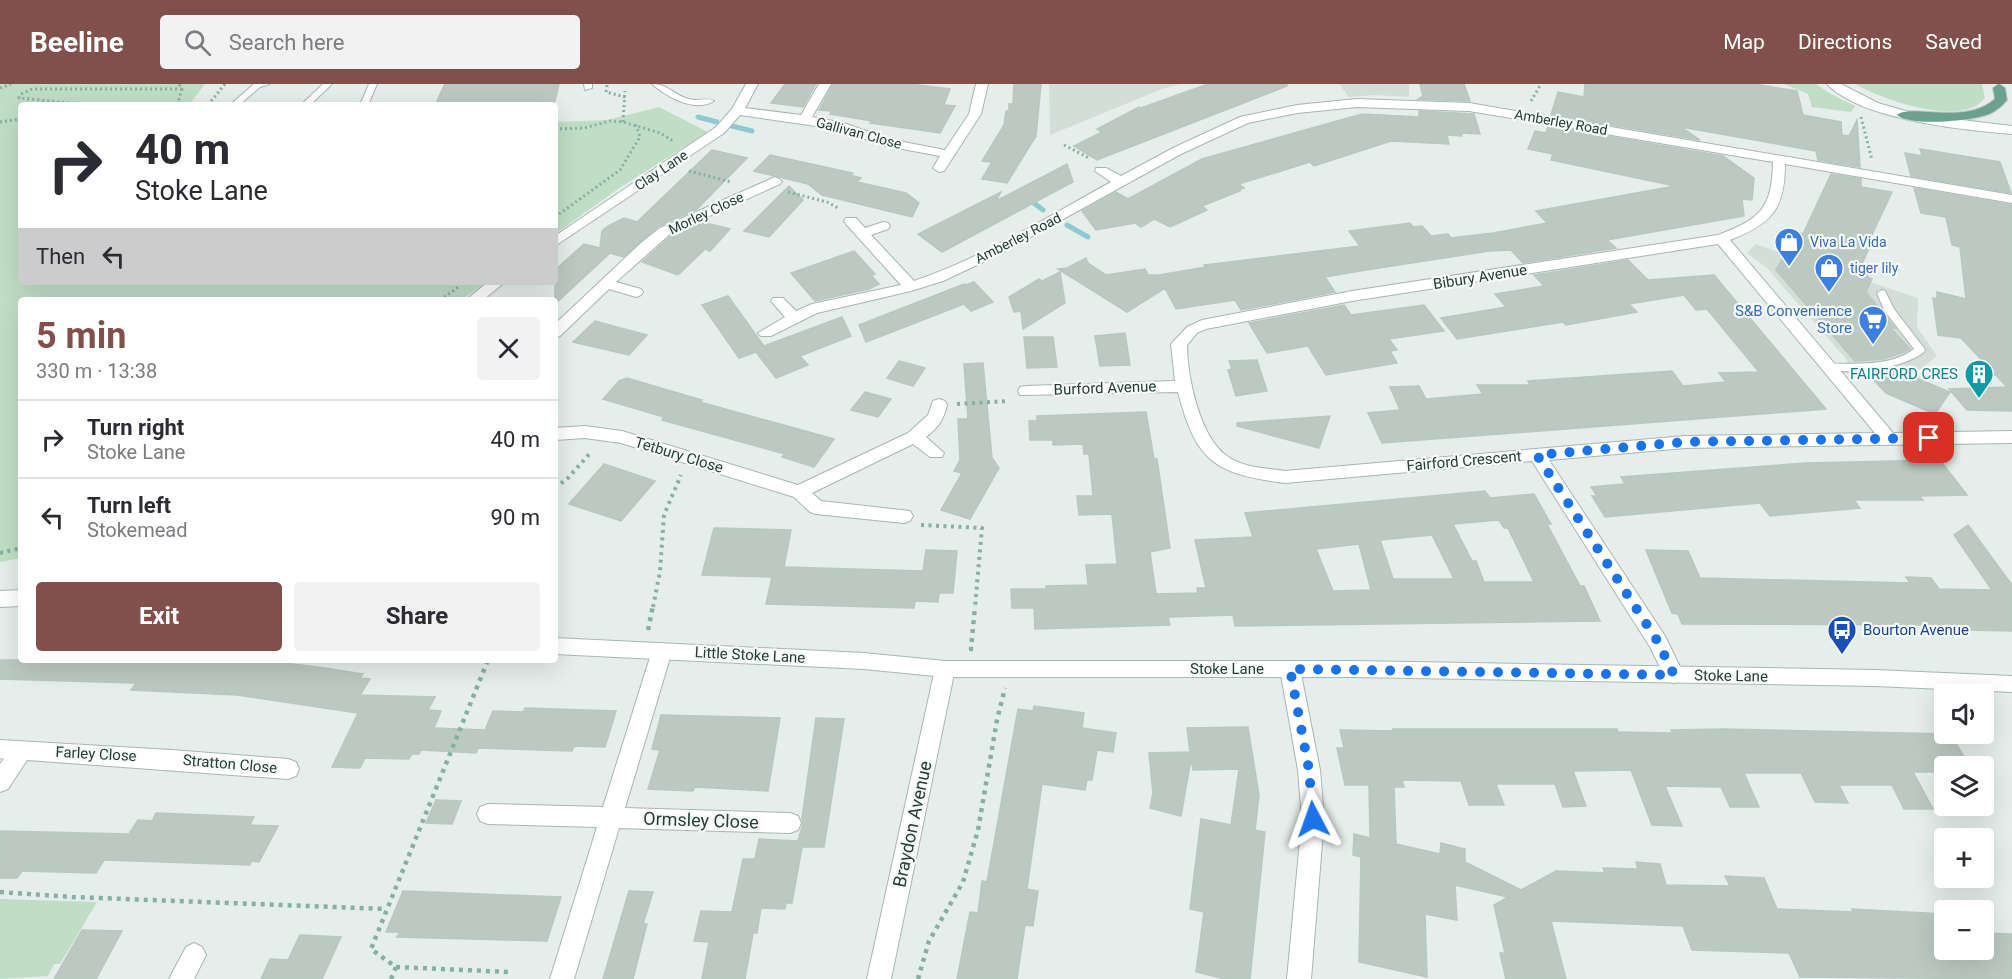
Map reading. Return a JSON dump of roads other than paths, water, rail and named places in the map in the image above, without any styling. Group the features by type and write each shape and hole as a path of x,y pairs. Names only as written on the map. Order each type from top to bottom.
{"main road":[{"path":"1903,115 1963,116 1980,113 1995,108 2001,100 1997,86"},
{"path":"1997,86 2012,97"}],"street":[{"name":"Clay Lane","path":"558,240 720,130 737,111 752,84"},
{"name":"Gallivan Close","path":"805,119 825,84"},
{"path":"939,168 975,114 982,84"},
{"path":"1833,84 1857,100 1903,115 2012,130"},
{"name":"Amberley Road","path":"766,333 793,317 828,304 911,287 938,278 993,252 1177,152 1244,120 1297,109 1357,103 1468,107 2012,199"},
{"name":"Gallivan Close","path":"737,111 805,119 840,126 885,142 948,154"},
{"path":"1967,124 2012,120"},
{"name":"Bibury Avenue","path":"1184,386 1179,344 1192,330 1212,321 1352,296 1720,239 1758,223 1771,210 1778,195 1779,159"},
{"path":"1101,171 1122,182"},
{"name":"Morley Close","path":"558,330 647,245 665,231 764,186 738,182"},
{"path":"851,221 911,287"},
{"path":"862,233 883,226"},
{"path":"1720,239 1888,438"},
{"path":"606,284 636,292"},
{"path":"477,297 494,285"},
{"path":"778,302 793,317"},
{"name":"Burford Avenue","path":"1026,391 1184,386"},
{"name":"Fairford Crescent","path":"1184,386 1198,431 1205,446 1215,457 1253,473 1285,477 1685,442 2012,438"},
{"path":"800,492 914,437 928,427 936,417 939,405"},
{"name":"Tetbury Close","path":"558,434 585,432 622,437 800,492 816,507 904,516"},
{"path":"914,437 936,453"},
{"path":"1537,455 1658,642 1674,675"},
{"path":"0,599 18,598"},
{"name":"Little Stoke Lane","path":"558,646 864,661 945,669"},
{"path":"562,979 612,817 652,651"},
{"name":"Stoke Lane","path":"945,669 1290,669 1875,678 2012,684"},
{"name":"Braydon Avenue","path":"879,979 945,669"},
{"path":"1290,669 1309,770 1313,819 1299,979"},
{"name":"Farley Close","path":"0,749 171,759"},
{"path":"0,782 22,750"},
{"name":"Stratton Close","path":"171,759 288,769"},
{"name":"Ormsley Close","path":"488,814 790,823"},
{"path":"182,979 194,955"}],"lane":[{"path":"238,102 258,86 266,84"},
{"path":"308,102 328,84"},
{"path":"365,102 373,84"},
{"path":"656,84 688,102 710,101"},
{"path":"1828,367 1889,363 1912,358 1920,350 1889,310 1882,293"}],"waterway":[{"path":"698,117 717,122"},
{"path":"732,126 752,131"},
{"path":"1027,198 1043,210"},
{"path":"1067,225 1088,237"}],"place":[{"name":"Viva La Vida","path":"1789,268"},
{"name":"tiger lily","path":"1829,294"},
{"name":"S&B Convenience Store","path":"1873,346"},
{"name":"FAIRFORD CRES","path":"1979,400"},
{"name":"Bourton Avenue","path":"1842,656"}]}
